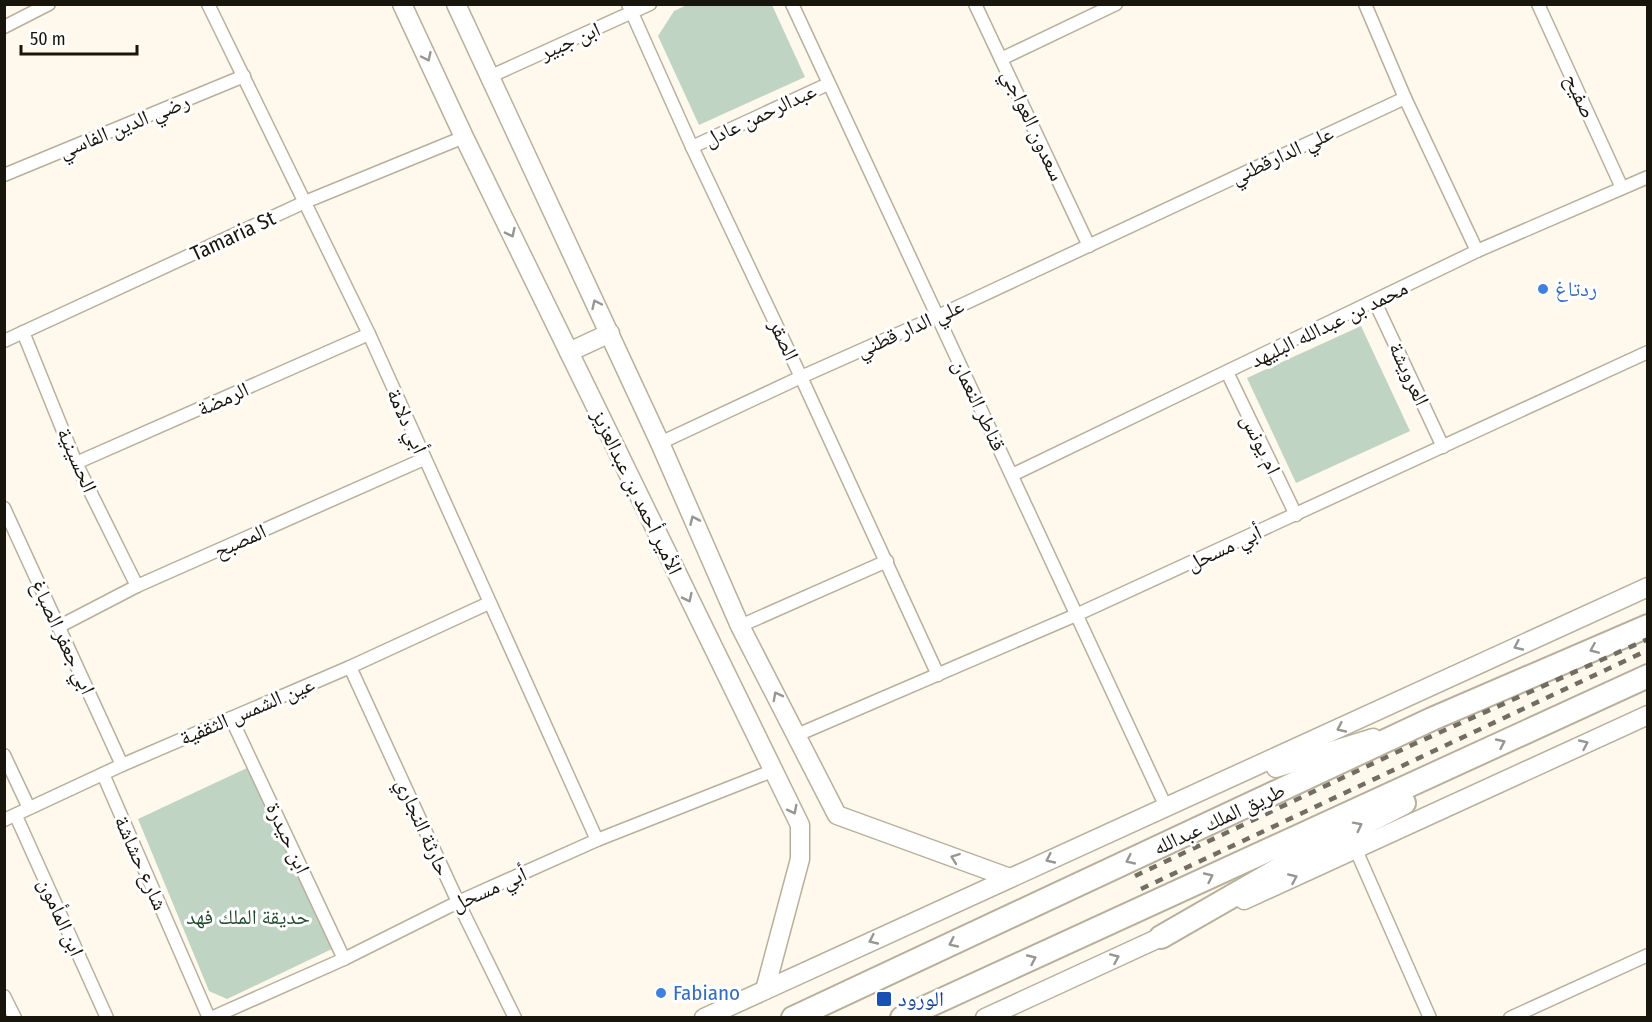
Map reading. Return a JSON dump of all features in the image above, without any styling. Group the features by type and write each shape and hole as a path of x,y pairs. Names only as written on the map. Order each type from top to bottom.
{"highway":[{"name":"طريق الملك عبدالله","path":"793,1017 1432,719 1647,626"},
{"path":"902,1017 1647,676"},
{"path":"1161,937 1309,852 1410,800 1466,759"}],"street":[{"name":"أبي دلامة","path":"208,4 369,334 597,840"},
{"name":"الأمير أحمد بن عبدالعزيز","path":"402,4 464,137 800,825 800,859 765,990"},
{"name":"الأمير أحمد بن عبدالعزيز","path":"456,4 610,333 740,626 837,814 1010,878"},
{"name":"ابن جبير","path":"489,77 630,9 650,4"},
{"name":"قناطر النعمان","path":"792,4 1166,807"},
{"name":"سعدون العواجي","path":"975,4 1089,246"},
{"path":"1001,59 1116,4"},
{"path":"1365,4 1405,98 1477,251"},
{"name":"صفيح","path":"1538,4 1622,188"},
{"path":"4,27 43,6"},
{"name":"الصقر","path":"630,9 938,675"},
{"name":"رضي الدين الفاسي","path":"4,175 244,76"},
{"name":"عبدالرحمن عادل","path":"692,147 828,84"},
{"name":"علي الدارقطني","path":"1159,212 1405,98"},
{"name":"Tamaria St","path":"4,341 305,202 464,137"},
{"name":"محمد بن عبدالله البليهد","path":"1011,475 1477,251 1647,177"},
{"name":"علي الدار قطني","path":"660,443 1159,212"},
{"name":"العرويشة","path":"1375,302 1443,447"},
{"name":"الحسينية","path":"23,332 76,463 137,586"},
{"path":"569,352 610,333"},
{"name":"الرمضة","path":"76,463 369,334"},
{"name":"أبي مسحل","path":"797,735 1076,615 1647,352"},
{"name":"ام يونس","path":"1227,372 1296,515"},
{"name":"المصبح","path":"58,627 137,586 424,459"},
{"name":"ابي جعفر الصباغ","path":"4,508 122,765"},
{"path":"740,626 887,561"},
{"path":"704,1017 1647,587"},
{"name":"عين الشمس الثقفية","path":"10,818 122,765 351,667 489,603"},
{"name":"حارثة النجاري","path":"351,667 458,903 514,1017"},
{"path":"985,1017 1356,850 1647,715"},
{"name":"ابن حيدرة","path":"231,718 344,959"},
{"path":"1208,789 1432,719"},
{"path":"4,755 29,808"},
{"name":"أبي مسحل","path":"210,1017 344,959 458,903 597,840 772,771"},
{"name":"شارع حشاشة","path":"103,774 210,1017"},
{"name":"ابن المأمون","path":"10,818 107,1017"},
{"path":"1356,850 1430,1017"},
{"path":"1510,1017 1647,955"},
{"path":"4,996 15,1017"},
{"path":"1021,1017 1027,998"}],"green space":[{"path":"689,4 772,5 805,77 699,125 658,36 674,11"},
{"path":"1361,326 1410,431 1296,483 1247,378"},
{"name":"حديقة الملك فهد","path":"247,768 334,948 227,999 209,991 138,819"}],"railway":[{"path":"1135,876 1414,744 1648,639"},
{"path":"1141,889 1648,650"}],"place":[{"name":"ردتاغ","path":"1543,289"},
{"name":"Fabiano","path":"661,993"},
{"name":"الورود","path":"884,999"}]}
